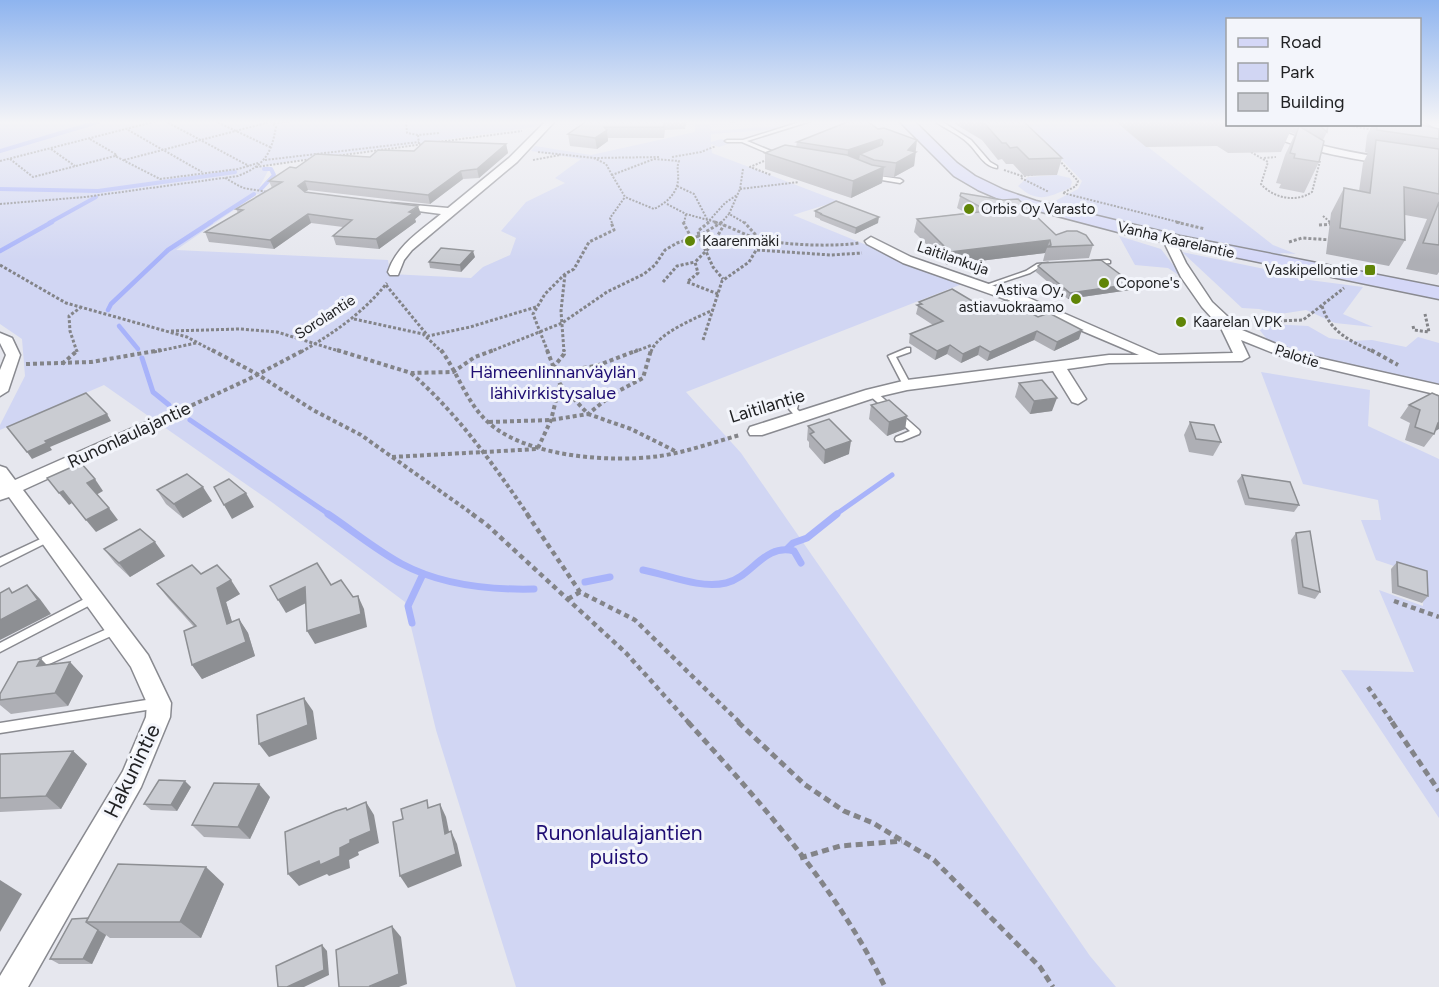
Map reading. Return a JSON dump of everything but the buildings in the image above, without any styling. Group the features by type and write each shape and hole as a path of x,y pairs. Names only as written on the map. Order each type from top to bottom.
{"main road":[{"name":"Vanha Kaarelantie","path":"952,167 968,179 998,192 1040,206 1169,240 1439,293"}],"street":[{"path":"393,272 398,259 408,247 505,167"},
{"path":"1421,167 1439,170"},
{"path":"380,203 450,212"},
{"name":"Palotie","path":"1169,240 1171,248 1194,285 1228,328 1296,357 1439,390"},
{"name":"Laitilankuja","path":"871,241 907,260 986,286 1158,357"},
{"path":"1228,328 1242,357"},
{"path":"0,337 7,341 13,355 0,390"},
{"name":"Laitilantie","path":"756,431 872,393 908,385 1109,359 1296,357"},
{"path":"1057,365 1078,399"},
{"name":"Runonlaulajantie","path":"4,485 146,427"},
{"name":"Hakunintie","path":"4,485 49,538 140,662 159,703 158,717 132,779 11,987"}],"lane":[{"path":"860,173 900,182"},
{"path":"1085,263 1108,262"},
{"path":"986,286 1028,272 1040,265 1051,265"},
{"path":"907,350 892,356 908,385"},
{"path":"872,393 916,432 899,439"},
{"path":"795,401 793,409 800,416"},
{"path":"0,562 49,538"},
{"path":"0,648 92,599"},
{"path":"43,663 116,629"},
{"path":"0,728 159,703"}],"path":[{"path":"20,167 33,177 72,167"},
{"path":"135,167 160,180 241,167"},
{"path":"193,167 202,172"},
{"path":"0,204 85,197 225,178 242,175 256,167"},
{"path":"608,167 625,197 654,209 667,204 677,186 679,181 677,167"},
{"path":"612,175 630,167"},
{"path":"750,167 771,175"},
{"path":"995,167 1028,177 1038,174"},
{"path":"1040,206 1076,186 1078,182 1065,167"},
{"path":"1268,167 1262,187 1285,196 1305,197 1312,192 1318,167"},
{"path":"663,282 677,266 695,262 708,252 718,239 722,224 740,189 743,169"},
{"path":"1015,174 1056,197"},
{"path":"225,178 251,190 270,192"},
{"path":"740,189 799,182"},
{"path":"677,186 694,194 707,219"},
{"path":"723,279 713,267 698,231 711,221 723,202 737,195"},
{"path":"625,197 610,218 614,230 589,242 574,269 565,274 545,294 533,314 560,384 588,414 631,429 676,452"},
{"path":"667,204 686,214 722,224 760,240 840,246 871,241"},
{"path":"686,214 683,222 692,239"},
{"path":"704,340 723,279 750,260 760,240 757,233 737,217 729,214"},
{"path":"1323,216 1340,232"},
{"path":"167,332 185,329 240,328 277,332 411,373 453,372 475,357 539,334 562,323 608,292 644,274 655,265 664,250 722,224"},
{"path":"1319,225 1338,225"},
{"path":"1288,242 1311,237 1340,241"},
{"path":"757,250 831,255 883,248"},
{"path":"695,262 698,273 687,282 718,294"},
{"path":"0,265 60,300 80,308 197,342 257,374 313,410 361,435 486,524 626,652 707,743 772,820 836,902 870,956 885,987"},
{"name":"Sorolantie","path":"257,374 354,319 370,305 393,272"},
{"path":"554,370 564,354 562,323 565,274"},
{"name":"Laitilantie","path":"386,285 441,351 488,422 508,436 538,448 573,456 643,457 676,452 756,431"},
{"path":"1228,328 1247,322 1303,320 1346,285"},
{"path":"1322,306 1329,325 1340,336 1351,341"},
{"path":"354,319 428,336 470,327 537,307"},
{"path":"59,365 78,351 70,331 69,316 80,308"},
{"path":"554,370 596,366 653,345 677,328 713,310"},
{"path":"1413,326 1414,330 1429,332 1425,314"},
{"path":"10,363 59,365 99,361 197,342"},
{"path":"488,422 551,420 588,414 613,394 643,378 653,345"},
{"path":"411,373 442,402 485,452 580,592 635,620 804,784 843,811 873,823 934,860 1040,967 1053,987"},
{"name":"Runonlaulajantie","path":"146,427 257,374"},
{"path":"391,457 538,448 551,420 560,384"},
{"path":"568,599 580,592"},
{"path":"1394,601 1439,616"},
{"path":"1368,687 1439,790"},
{"path":"800,858 840,846 902,841"}],"green space":[{"path":"0,167 270,167 259,188 304,194 299,197 257,194 176,250 388,260 390,274 471,278 483,267 510,255 516,238 501,231 526,202 565,183 555,178 570,167 749,167 838,201 793,215 962,284 686,392 741,453 1090,956 1116,987 516,987 436,730 405,602 273,503 104,385 0,430 0,425 25,376 22,339 0,324"},
{"path":"1069,167 1174,167 1273,245 1296,254 1280,253 1286,258 1263,256 1054,207 1058,204 1055,201 1078,189 1082,181"},
{"path":"1057,175 1070,178 1072,182 1070,188 1049,196 1037,197 1018,186 1028,177"},
{"path":"1119,236 1161,249 1183,278 1168,268 1135,265"},
{"path":"1182,252 1274,271 1286,277 1363,287 1343,314 1373,327 1335,323 1306,310 1280,314 1242,308"},
{"path":"1254,323 1308,326 1329,338 1349,341 1372,340 1406,347 1418,337 1439,343 1439,385 1327,360 1270,343"},
{"path":"1261,372 1370,390 1368,426 1439,459 1439,818 1341,670 1414,672 1379,590 1423,606 1424,576 1376,560 1361,520 1381,520 1378,500 1303,484"}],"waterway":[{"path":"261,189 274,175 271,169 264,169"},
{"path":"0,189 98,191 235,172"},
{"path":"209,223 254,194"},
{"path":"49,223 96,197"},
{"path":"0,251 52,222"},
{"path":"108,310 111,304 168,250 211,222"},
{"path":"119,326 138,349"},
{"path":"142,358 153,392 169,405"},
{"path":"190,420 330,515"},
{"path":"835,515 892,475"},
{"path":"328,514 383,553 433,577 466,585 534,589"},
{"path":"788,548 793,543 807,538 837,514"},
{"path":"643,570 695,583 716,584 735,580 774,552 794,551 801,563"},
{"path":"412,623 408,606 423,574"},
{"path":"585,582 610,577"}],"place":[{"name":"Orbis Oy Varasto","path":"969,209"},
{"name":"Kaarenmäki","path":"690,241"},
{"name":"Vaskipellontie","path":"1370,270"},
{"name":"Copone's","path":"1104,283"},
{"name":"Astiva Oy, astiavuokraamo","path":"1076,299"},
{"name":"Kaarelan VPK","path":"1181,322"}],"park label":[{"name":"Hämeenlinnanväylän lähivirkistysalue","path":"553,382"},
{"name":"Runonlaulajantien puisto","path":"619,845"}]}
